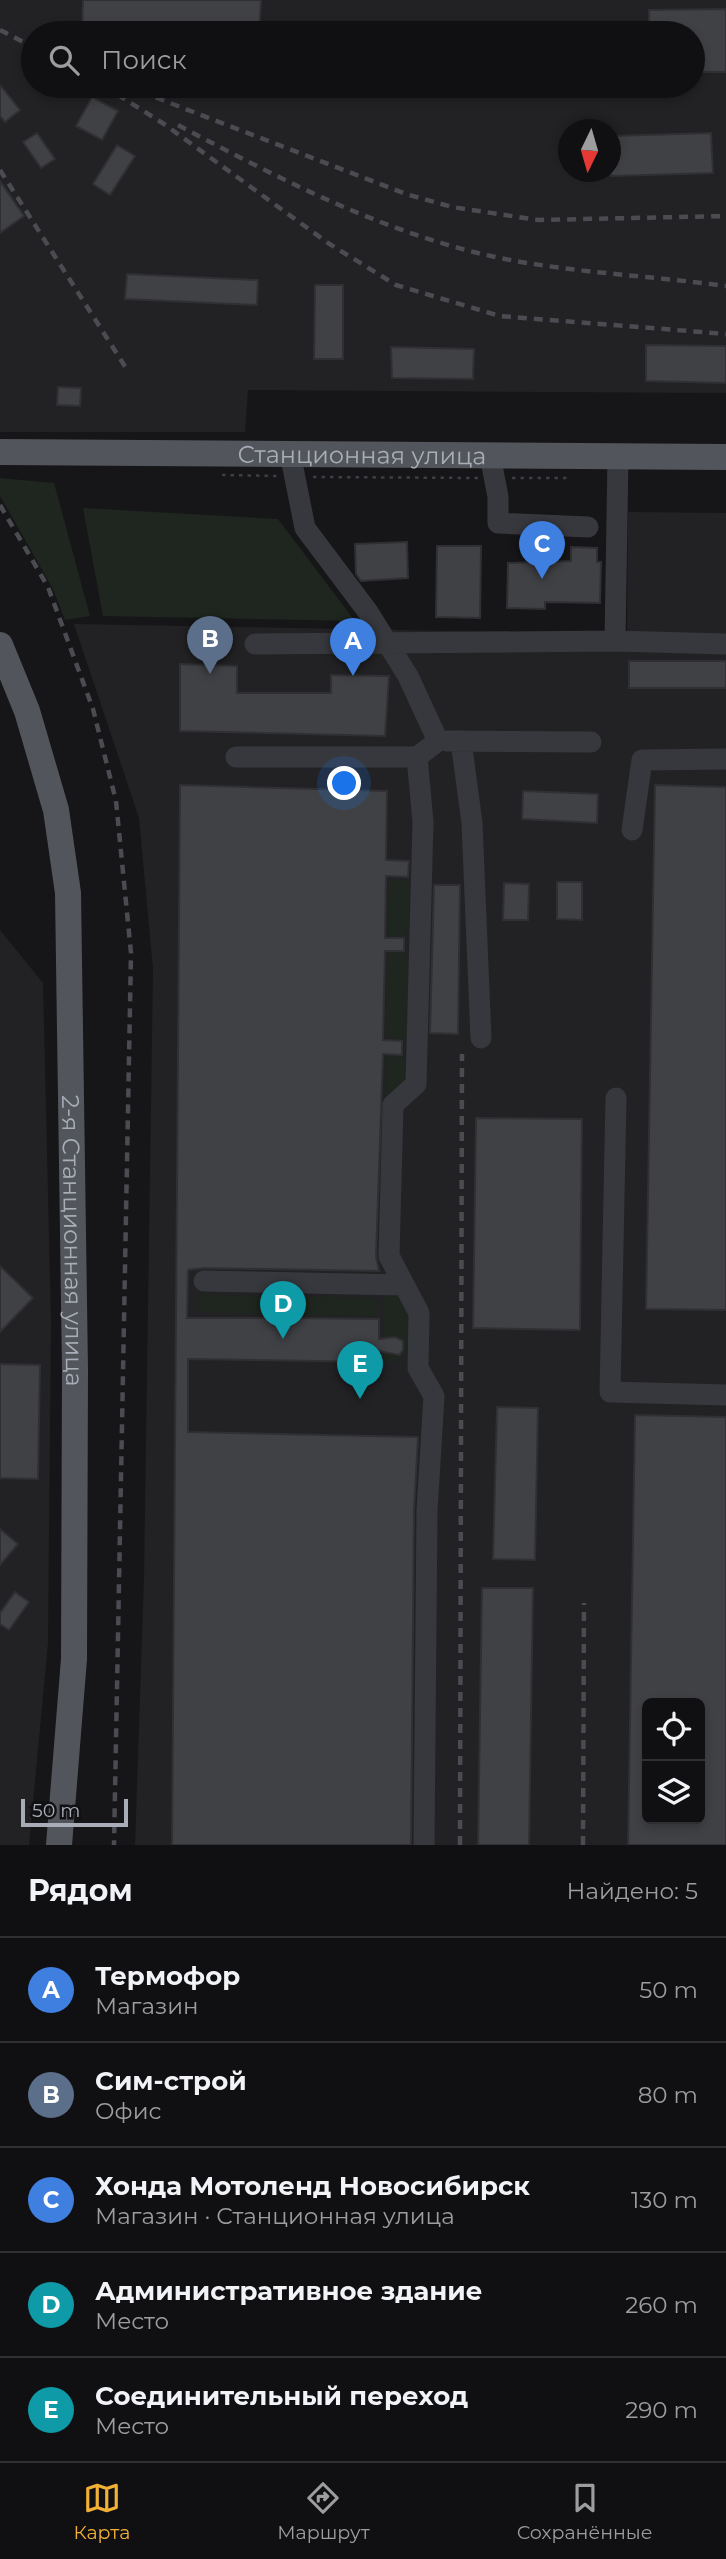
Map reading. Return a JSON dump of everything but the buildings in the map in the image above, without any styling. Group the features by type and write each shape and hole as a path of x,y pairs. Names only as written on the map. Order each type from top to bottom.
{"main road":[{"name":"Станционная улица","path":"0,452 726,457"},
{"name":"2-я Станционная улица","path":"0,645 27,710 56,810 68,893 75,1370 74,1645 59,1845"}],"lane":[{"path":"290,453 304,527 368,612 408,676 438,741"},
{"path":"490,455 498,497 498,523 588,527"},
{"path":"615,640 618,456"},
{"path":"255,644 615,640 726,644"},
{"path":"236,757 417,757 438,741 591,742"},
{"path":"461,741 472,823 481,1038"},
{"path":"417,757 423,822 416,1084 393,1105 389,1256 419,1313 418,1368 434,1396 427,1511 424,1845"},
{"path":"632,830 642,760 726,760"},
{"path":"616,1098 610,1392 726,1395"},
{"path":"204,1281 404,1285"}],"shaded area":[{"path":"0,0 726,0 726,393 248,390 245,432 0,432"},
{"path":"0,478 54,483 90,616 65,620 53,589 0,496"},
{"path":"83,508 278,519 355,621 103,616"},
{"path":"628,512 726,513 726,1845 135,1845 144,1577 153,969 139,818 74,624 627,634"},
{"path":"389,880 409,880 409,928 404,936 387,936"},
{"path":"0,930 43,983 51,1322 48,1643 29,1845 0,1845"},
{"path":"387,953 403,953 410,966 408,1033 401,1039 385,1038"},
{"path":"386,1057 401,1057 410,1063 410,1082 385,1100"},
{"path":"200,1294 267,1297 266,1314 199,1312"},
{"path":"384,1295 402,1301 411,1325 407,1354 393,1362 384,1362"},
{"path":"296,1296 378,1298 378,1316 297,1315"}],"railway":[{"path":"0,30 21,41"},
{"path":"123,98 164,124 328,243 396,285 500,316 726,334"},
{"path":"157,98 406,194 452,207 538,220 726,216"},
{"path":"178,125 337,204 378,221 462,249 560,268 726,286"},
{"path":"0,170 126,368"},
{"path":"0,505 48,587 93,709 116,801 131,953 114,1845"},
{"path":"460,1845 462,1054"},
{"path":"583,1845 584,1603"}],"place":[{"name":"Хонда Мотоленд Новосибирск","path":"542,579"},
{"name":"Сим-строй","path":"210,674"},
{"name":"Термофор","path":"353,676"},
{"name":"Административное здание","path":"283,1339"},
{"name":"Соединительный переход","path":"360,1399"}]}
